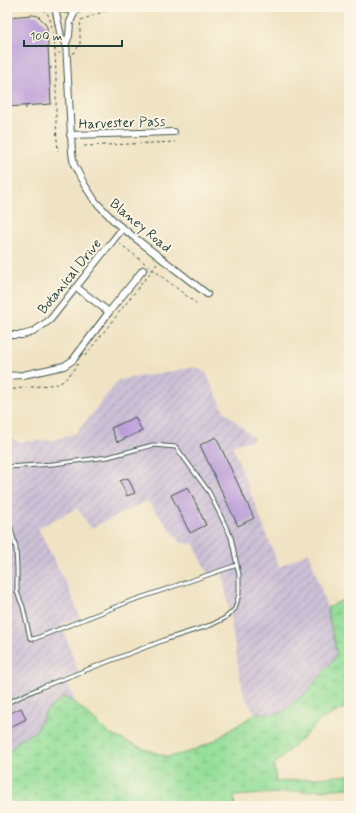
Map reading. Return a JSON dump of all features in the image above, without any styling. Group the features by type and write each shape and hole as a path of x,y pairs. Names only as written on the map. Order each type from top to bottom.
{"main road":[{"path":"60,7 71,9 77,7"}],"street":[{"name":"Blaney Road","path":"55,7 61,36 66,43"},
{"name":"Blaney Road","path":"77,7 70,22 69,36 66,43 70,135 74,165 94,201 122,229 207,294"},
{"name":"Harvester Pass","path":"70,135 174,132"},
{"name":"Botanical Drive","path":"7,336 22,335 42,327 58,311 122,229"},
{"path":"7,376 23,375 64,366 73,360 143,270"},
{"path":"76,287 109,312"}],"lane":[{"path":"7,467 53,464 108,457 153,445 176,447 209,492 231,537 239,575 239,594 235,609 225,618 211,625 166,639 42,687 7,704"},
{"path":"7,514 16,548 17,592 23,607 30,638 34,639 128,602 237,565"}],"path":[{"path":"7,9 27,7 39,8 46,13 51,23 54,48 58,151"},
{"path":"105,7 107,11"},
{"path":"74,52 80,44 81,20 115,7"},
{"path":"54,48 60,55"},
{"path":"49,68 54,68"},
{"path":"84,146 175,142"},
{"path":"121,244 197,304"},
{"path":"153,269 161,258"}],"shaded area":[{"path":"196,367 206,373 224,411 255,439 232,445 279,567 309,552 327,608 337,654 309,690 282,713 255,714 245,697 241,682 222,570 208,574 194,544 181,543 147,501 91,528 77,508 38,528 69,589 80,618 61,624 79,674 66,677 75,703 64,697 46,711 36,731 18,741 7,755 7,435 18,442 54,440 76,433 119,380"}],"green space":[{"path":"349,597 349,709 344,708 322,719 274,765 276,782 349,775 349,788 234,796 235,806 7,806 7,755 18,741 36,731 46,711 64,697 75,703 110,734 142,748 168,757 189,752 212,742 255,714 282,713 309,690 337,655 327,608"}],"building":[{"path":"38,16 47,27 51,104 7,107 7,17"},
{"path":"135,417 142,431 117,442 111,428"},
{"path":"216,437 254,518 238,526 200,445"},
{"path":"128,478 135,493 127,496 120,481"},
{"path":"188,487 206,525 190,533 171,495"},
{"path":"21,708 26,719 7,729 7,715"}]}
